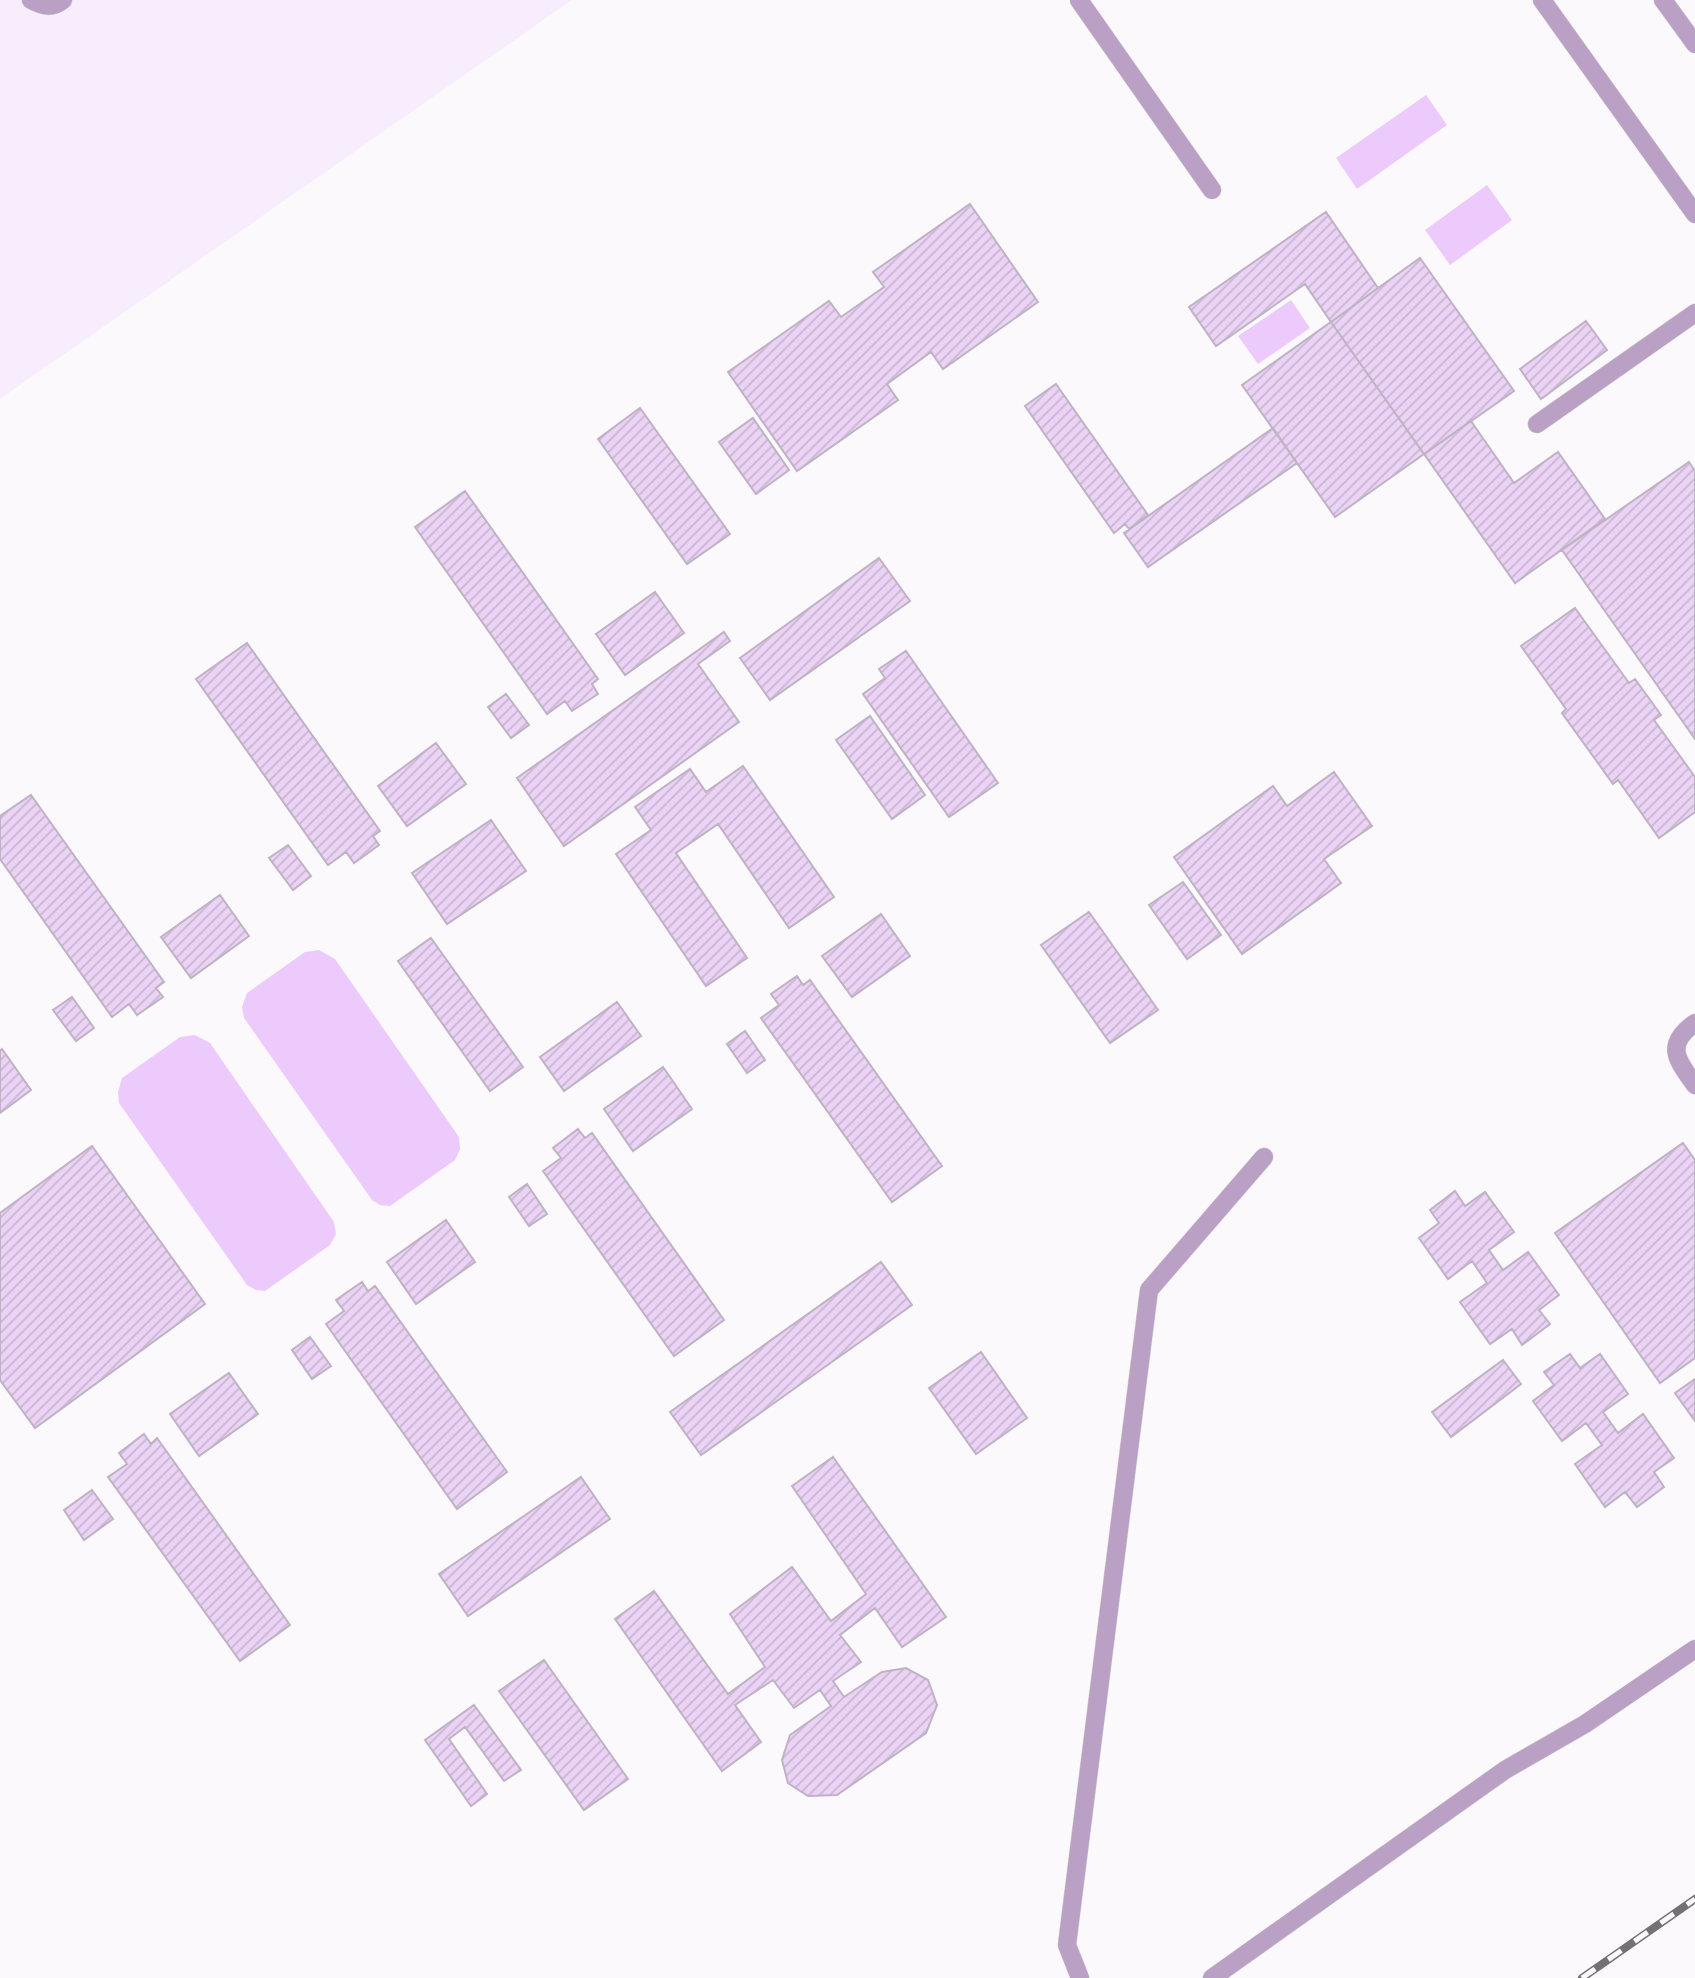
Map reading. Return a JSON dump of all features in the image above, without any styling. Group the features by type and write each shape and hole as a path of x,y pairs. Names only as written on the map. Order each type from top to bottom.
{"street":[{"path":"31,0 53,7 63,0"},
{"path":"1079,0 1212,190"},
{"path":"1542,0 1695,214"},
{"path":"1663,0 1695,44"},
{"path":"1537,424 1695,313"},
{"path":"1695,1023 1682,1032 1676,1045 1677,1058 1695,1085"},
{"path":"1080,1978 1067,1945 1149,1290 1264,1157"},
{"path":"1212,1978 1505,1770 1585,1724 1695,1649"}],"shaded area":[{"path":"0,0 572,0 0,399"},
{"path":"1426,95 1447,125 1357,189 1336,158"},
{"path":"1487,185 1512,220 1450,265 1425,230"},
{"path":"1291,300 1310,328 1258,364 1238,336"},
{"path":"319,950 335,959 459,1137 460,1149 455,1160 390,1206 380,1205 372,1200 244,1018 242,1007 247,993 305,952"},
{"path":"195,1035 210,1043 334,1222 336,1234 330,1245 265,1291 247,1285 119,1103 118,1092 122,1078 180,1037"}],"building":[{"path":"970,204 1038,302 943,369 931,352 887,384 898,400 797,471 728,372 829,301 841,317 884,287 873,272"},
{"path":"1326,212 1378,288 1331,322 1305,284 1216,346 1189,307"},
{"path":"1420,258 1514,391 1424,454 1331,322"},
{"path":"1586,321 1607,350 1541,399 1520,369"},
{"path":"1331,322 1424,454 1335,517 1242,385"},
{"path":"1056,384 1148,515 1129,529 1125,524 1114,533 1025,406"},
{"path":"640,408 730,534 687,564 598,439"},
{"path":"753,418 789,470 756,494 719,442"},
{"path":"1471,421 1514,483 1558,452 1605,519 1515,583 1424,454"},
{"path":"1273,428 1297,463 1148,567 1124,533"},
{"path":"1689,462 1695,471 1695,739 1562,550"},
{"path":"465,491 598,679 592,684 598,694 572,711 565,701 547,714 415,527"},
{"path":"879,558 910,601 770,700 740,658"},
{"path":"655,592 684,633 625,675 596,634"},
{"path":"1575,608 1629,683 1635,679 1661,715 1654,720 1695,777 1695,812 1659,838 1618,780 1613,784 1562,713 1566,709 1521,646"},
{"path":"724,632 730,641 698,664 739,722 564,846 517,778"},
{"path":"247,643 380,831 373,836 379,845 354,863 346,852 328,865 196,679"},
{"path":"906,651 998,783 949,817 863,694 885,678 879,669"},
{"path":"506,694 529,725 511,738 488,707"},
{"path":"870,716 925,795 892,819 836,740"},
{"path":"436,743 466,784 407,826 378,786"},
{"path":"743,766 834,897 789,928 718,824 676,853 747,958 706,986 616,854 651,830 635,807 690,769 706,792"},
{"path":"1334,772 1372,826 1324,859 1341,883 1242,954 1174,857 1273,786 1287,806"},
{"path":"31,795 164,982 156,988 163,997 137,1015 129,1004 112,1017 0,859 0,816"},
{"path":"491,820 526,871 447,924 412,873"},
{"path":"288,845 311,876 293,890 269,858"},
{"path":"1183,882 1221,935 1187,959 1149,905"},
{"path":"220,895 249,936 191,978 161,937"},
{"path":"1089,912 1158,1010 1110,1043 1041,945"},
{"path":"881,914 910,956 852,997 822,956"},
{"path":"431,938 523,1067 490,1091 398,961"},
{"path":"797,976 803,985 810,980 942,1166 892,1202 761,1018 779,1005 771,994"},
{"path":"72,997 94,1028 76,1041 53,1010"},
{"path":"617,1002 641,1036 564,1091 540,1057"},
{"path":"745,1031 765,1060 747,1073 727,1044"},
{"path":"2,1049 31,1090 0,1113 0,1051"},
{"path":"663,1067 692,1109 633,1151 604,1109"},
{"path":"578,1129 585,1138 592,1133 724,1320 674,1356 543,1171 561,1158 553,1148"},
{"path":"1683,1143 1695,1160 1695,1358 1660,1383 1555,1233"},
{"path":"92,1146 205,1304 35,1428 0,1380 0,1213"},
{"path":"527,1184 547,1214 529,1226 509,1197"},
{"path":"1455,1191 1465,1206 1485,1192 1514,1232 1489,1250 1503,1270 1528,1252 1559,1295 1539,1310 1550,1324 1522,1345 1512,1329 1490,1344 1460,1302 1487,1283 1472,1261 1448,1279 1419,1238 1439,1223 1430,1210"},
{"path":"446,1220 475,1262 416,1304 387,1262"},
{"path":"881,1262 912,1305 701,1455 670,1412"},
{"path":"362,1282 368,1291 375,1286 507,1472 457,1509 326,1324 344,1311 336,1300"},
{"path":"310,1337 331,1366 312,1379 292,1350"},
{"path":"981,1352 1027,1418 976,1454 929,1388"},
{"path":"1570,1354 1580,1368 1600,1354 1628,1394 1603,1412 1618,1433 1643,1414 1674,1458 1654,1472 1664,1487 1637,1507 1625,1492 1605,1507 1575,1464 1602,1445 1586,1423 1562,1441 1533,1401 1554,1385 1544,1372"},
{"path":"1503,1360 1521,1384 1451,1437 1432,1412"},
{"path":"229,1373 258,1414 199,1456 170,1414"},
{"path":"1695,1379 1695,1421 1675,1393"},
{"path":"144,1434 151,1444 157,1438 290,1625 240,1661 108,1477 127,1464 119,1453"},
{"path":"833,1457 946,1617 902,1647 875,1608 840,1635 861,1662 833,1681 844,1697 882,1672 906,1668 928,1680 937,1705 926,1733 837,1795 808,1796 788,1783 782,1760 790,1735 831,1706 820,1690 794,1708 773,1680 735,1705 761,1742 722,1771 615,1619 654,1591 728,1694 765,1667 730,1614 792,1567 831,1621 866,1594 792,1486"},
{"path":"581,1477 610,1519 468,1616 439,1574"},
{"path":"92,1490 113,1519 84,1540 64,1510"},
{"path":"544,1660 628,1779 584,1810 499,1691"},
{"path":"474,1705 521,1770 504,1781 465,1727 449,1739 487,1794 471,1806 425,1740"}],"railway":[{"path":"1582,1978 1695,1899"}]}
